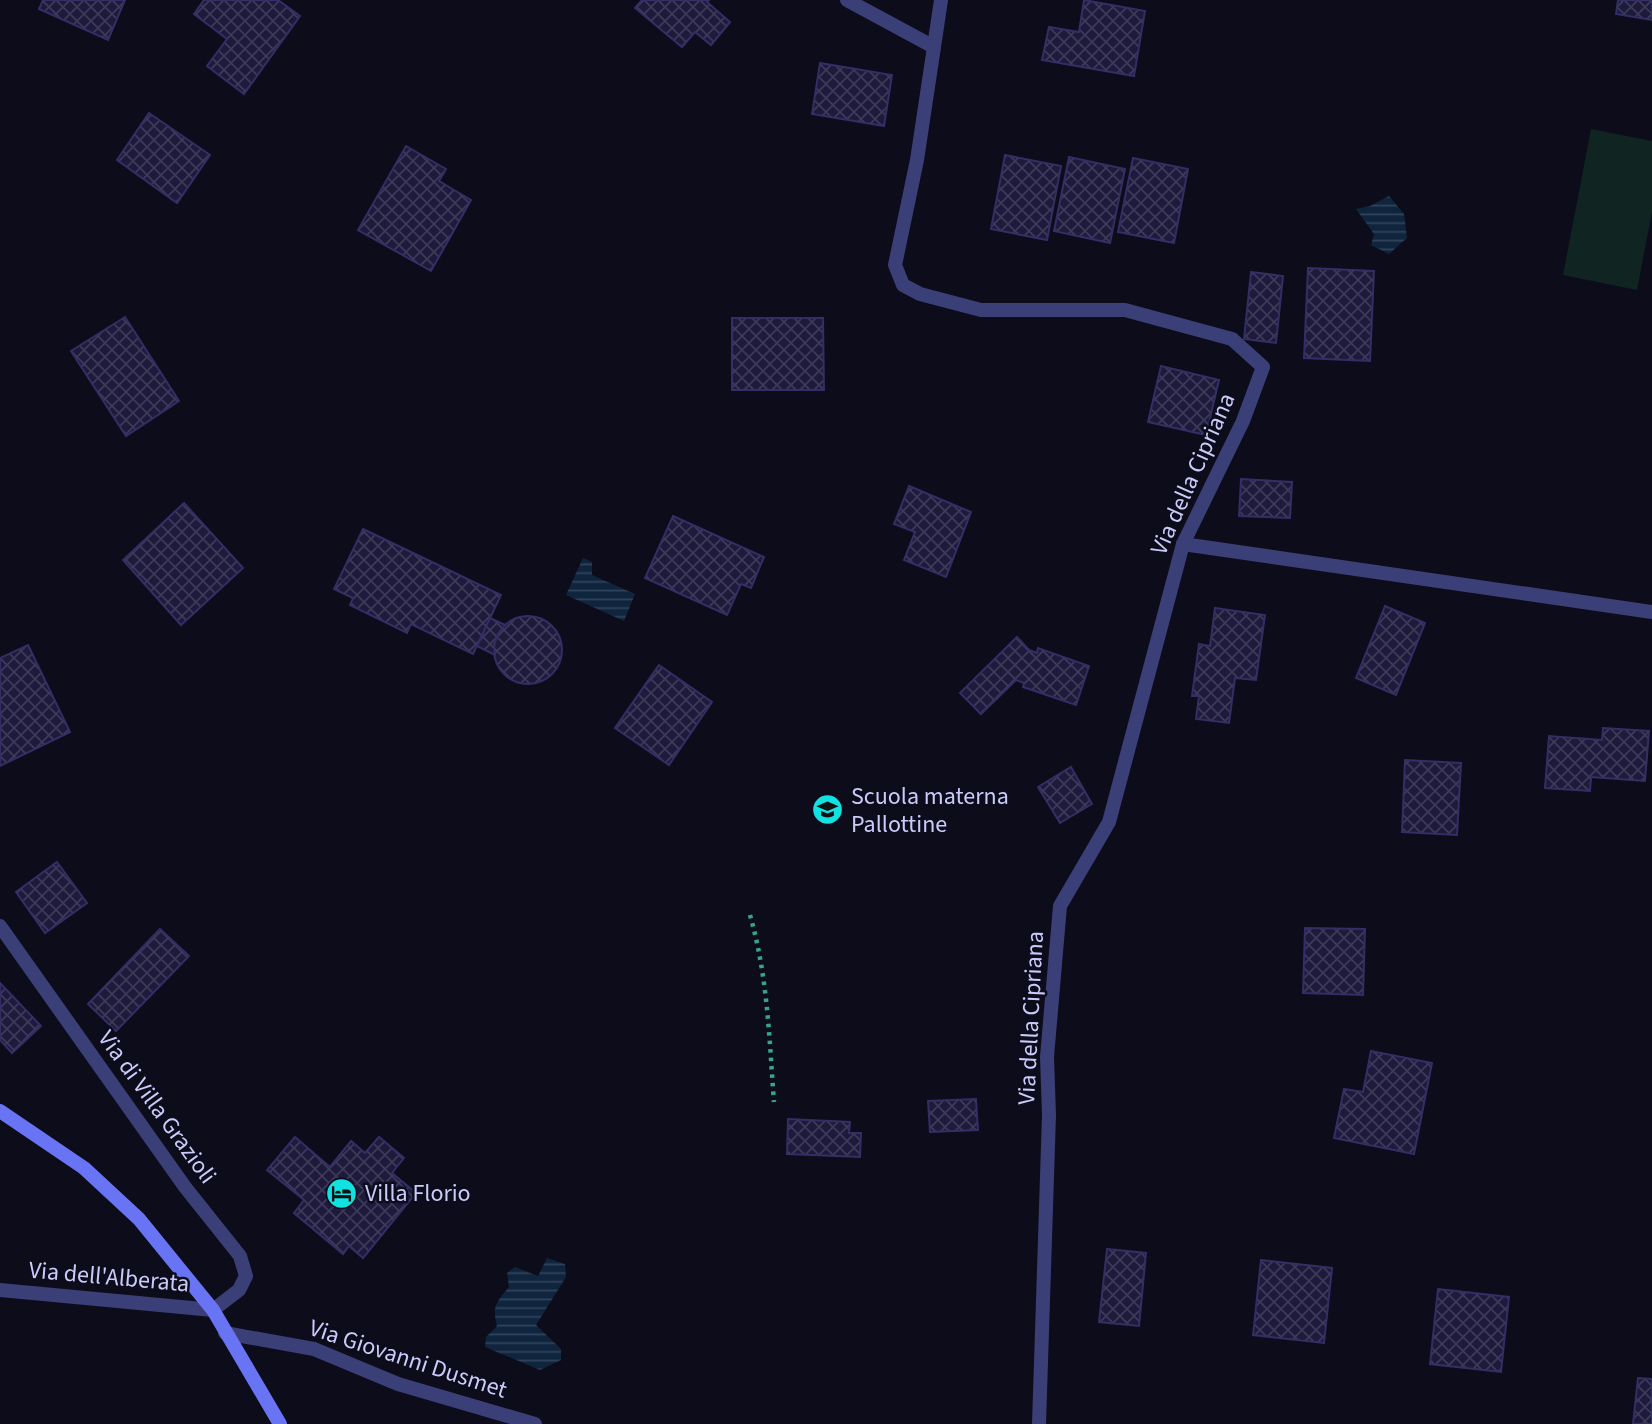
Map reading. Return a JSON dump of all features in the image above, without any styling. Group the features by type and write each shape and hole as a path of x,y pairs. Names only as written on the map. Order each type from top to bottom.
{"main road":[{"path":"0,1111 84,1168 139,1219 213,1310 280,1424"}],"street":[{"path":"847,0 934,47 941,0"},
{"name":"Via della Cipriana","path":"934,47 917,160 895,265 903,285 920,294 981,310 1125,310 1232,340 1263,367 1243,421 1182,544 1109,822 1060,906 1047,1058 1049,1115 1040,1424"},
{"path":"1182,544 1652,611"},
{"name":"Via di Villa Grazioli","path":"0,926 184,1187 240,1256 246,1276 239,1290 213,1310"},
{"name":"Via dell'Alberata","path":"0,1290 213,1310"},
{"name":"Via Giovanni Dusmet","path":"225,1333 314,1349 398,1384 535,1424"}],"path":[{"path":"750,915 761,953 771,1039 774,1102"}],"green space":[{"path":"1591,129 1652,141 1652,212 1637,290 1563,275"}],"water":[{"path":"1389,196 1404,214 1407,238 1389,254 1371,245 1374,234 1356,209 1370,206"},
{"path":"583,558 592,562 592,575 635,594 624,621 566,595"},
{"path":"547,1258 565,1264 566,1277 536,1325 561,1349 561,1360 540,1370 485,1347 486,1337 497,1326 496,1305 509,1287 507,1273 515,1267 538,1276"}],"building":[{"path":"43,0 125,0 108,40 39,9"},
{"path":"204,0 278,0 300,16 244,94 207,66 227,39 194,14"},
{"path":"642,0 709,0 707,2 730,22 711,45 695,32 682,47 635,8"},
{"path":"1084,0 1145,11 1134,76 1042,60 1049,27 1079,32"},
{"path":"1618,0 1652,0 1652,20 1616,14"},
{"path":"820,63 892,75 884,126 812,114"},
{"path":"149,113 210,155 177,203 117,160"},
{"path":"406,146 446,169 439,181 471,200 431,271 358,230"},
{"path":"1005,155 1061,166 1047,240 991,229"},
{"path":"1069,157 1125,169 1110,243 1054,231"},
{"path":"1133,158 1188,169 1174,243 1118,232"},
{"path":"1308,268 1374,271 1370,361 1304,358"},
{"path":"1251,272 1283,276 1276,343 1244,339"},
{"path":"125,317 179,401 126,436 71,351"},
{"path":"732,318 823,318 824,390 732,390"},
{"path":"1161,366 1219,380 1206,435 1148,422"},
{"path":"1241,479 1292,482 1290,518 1239,516"},
{"path":"909,486 971,512 946,577 904,560 915,532 894,524"},
{"path":"184,503 243,568 181,625 123,560"},
{"path":"673,516 764,557 751,588 741,584 727,615 645,578"},
{"path":"363,529 501,595 473,654 411,624 407,633 350,605 353,598 334,589"},
{"path":"1385,606 1425,623 1396,695 1356,678"},
{"path":"1215,608 1265,615 1256,680 1235,678 1229,723 1196,719 1199,696 1192,696 1199,644 1210,646"},
{"path":"528,616 541,619 552,626 559,637 562,650 559,663 552,674 541,681 528,684 515,681 504,674 497,663 494,650 497,637 504,626 515,619"},
{"path":"490,618 505,625 494,644 495,655 477,646"},
{"path":"1017,637 1029,650 1037,653 1038,648 1089,666 1076,705 1023,687 1024,683 1016,680 981,714 960,693"},
{"path":"28,645 70,732 0,766 0,658"},
{"path":"659,665 712,702 669,765 615,728"},
{"path":"1603,728 1649,731 1645,781 1591,777 1590,791 1545,788 1549,736 1602,740"},
{"path":"1405,760 1461,763 1457,835 1402,832"},
{"path":"1071,767 1092,804 1060,823 1038,787"},
{"path":"57,862 87,903 45,933 16,892"},
{"path":"1305,928 1365,929 1363,995 1303,993"},
{"path":"160,929 189,956 116,1031 88,1004"},
{"path":"0,983 41,1026 12,1053 0,1040"},
{"path":"1371,1051 1432,1063 1414,1154 1334,1138 1344,1089 1363,1092"},
{"path":"976,1099 978,1130 930,1132 928,1101"},
{"path":"788,1119 850,1122 849,1133 861,1133 860,1157 787,1154"},
{"path":"295,1137 330,1167 351,1141 365,1153 379,1137 404,1158 392,1173 416,1193 363,1258 349,1246 343,1254 294,1213 304,1200 267,1170"},
{"path":"1107,1249 1146,1253 1139,1326 1099,1322"},
{"path":"1261,1260 1332,1268 1324,1343 1253,1335"},
{"path":"1438,1289 1509,1297 1501,1372 1430,1364"},
{"path":"1638,1378 1652,1379 1652,1424 1633,1424"}],"place":[{"name":"Scuola materna Pallottine","path":"828,810"},
{"name":"Villa Florio","path":"342,1193"}]}
